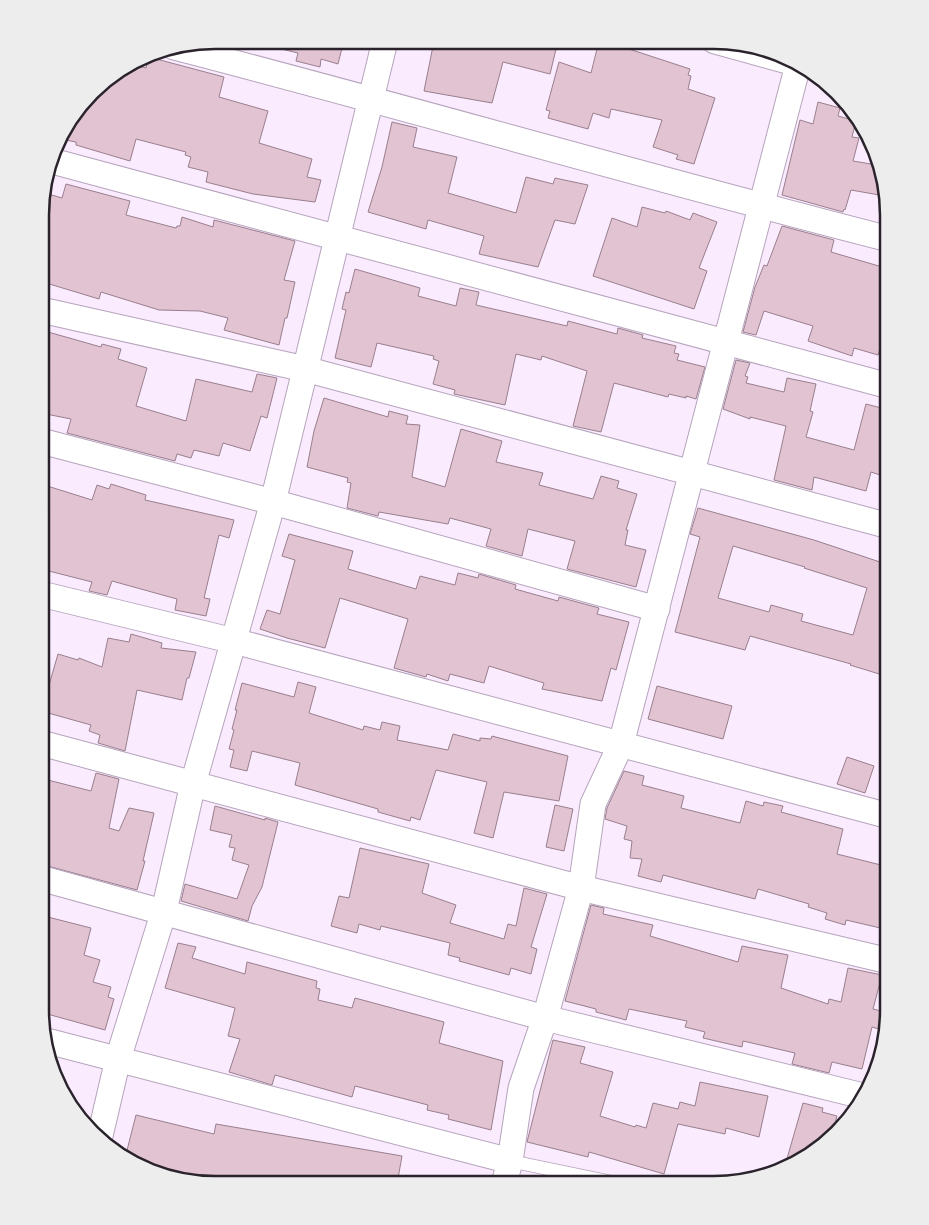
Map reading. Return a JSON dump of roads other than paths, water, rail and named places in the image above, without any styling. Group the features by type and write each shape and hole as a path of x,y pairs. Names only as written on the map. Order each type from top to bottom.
{"street":[{"path":"101,1131 118,1058 164,910 193,784 273,502 383,49"},
{"path":"189,51 762,207 880,237"},
{"path":"52,1042 118,1058 507,1173 521,1088 545,1018 581,888 593,804 621,744 796,71"},
{"path":"58,163 880,384"},
{"path":"49,312 305,369 880,524"},
{"path":"49,443 273,502 657,609"},
{"path":"49,596 234,641 880,814"},
{"path":"49,745 581,888 880,959"},
{"path":"49,880 164,910 545,1018 857,1094"}],"lane":[{"path":"507,1173 537,1176"}]}
